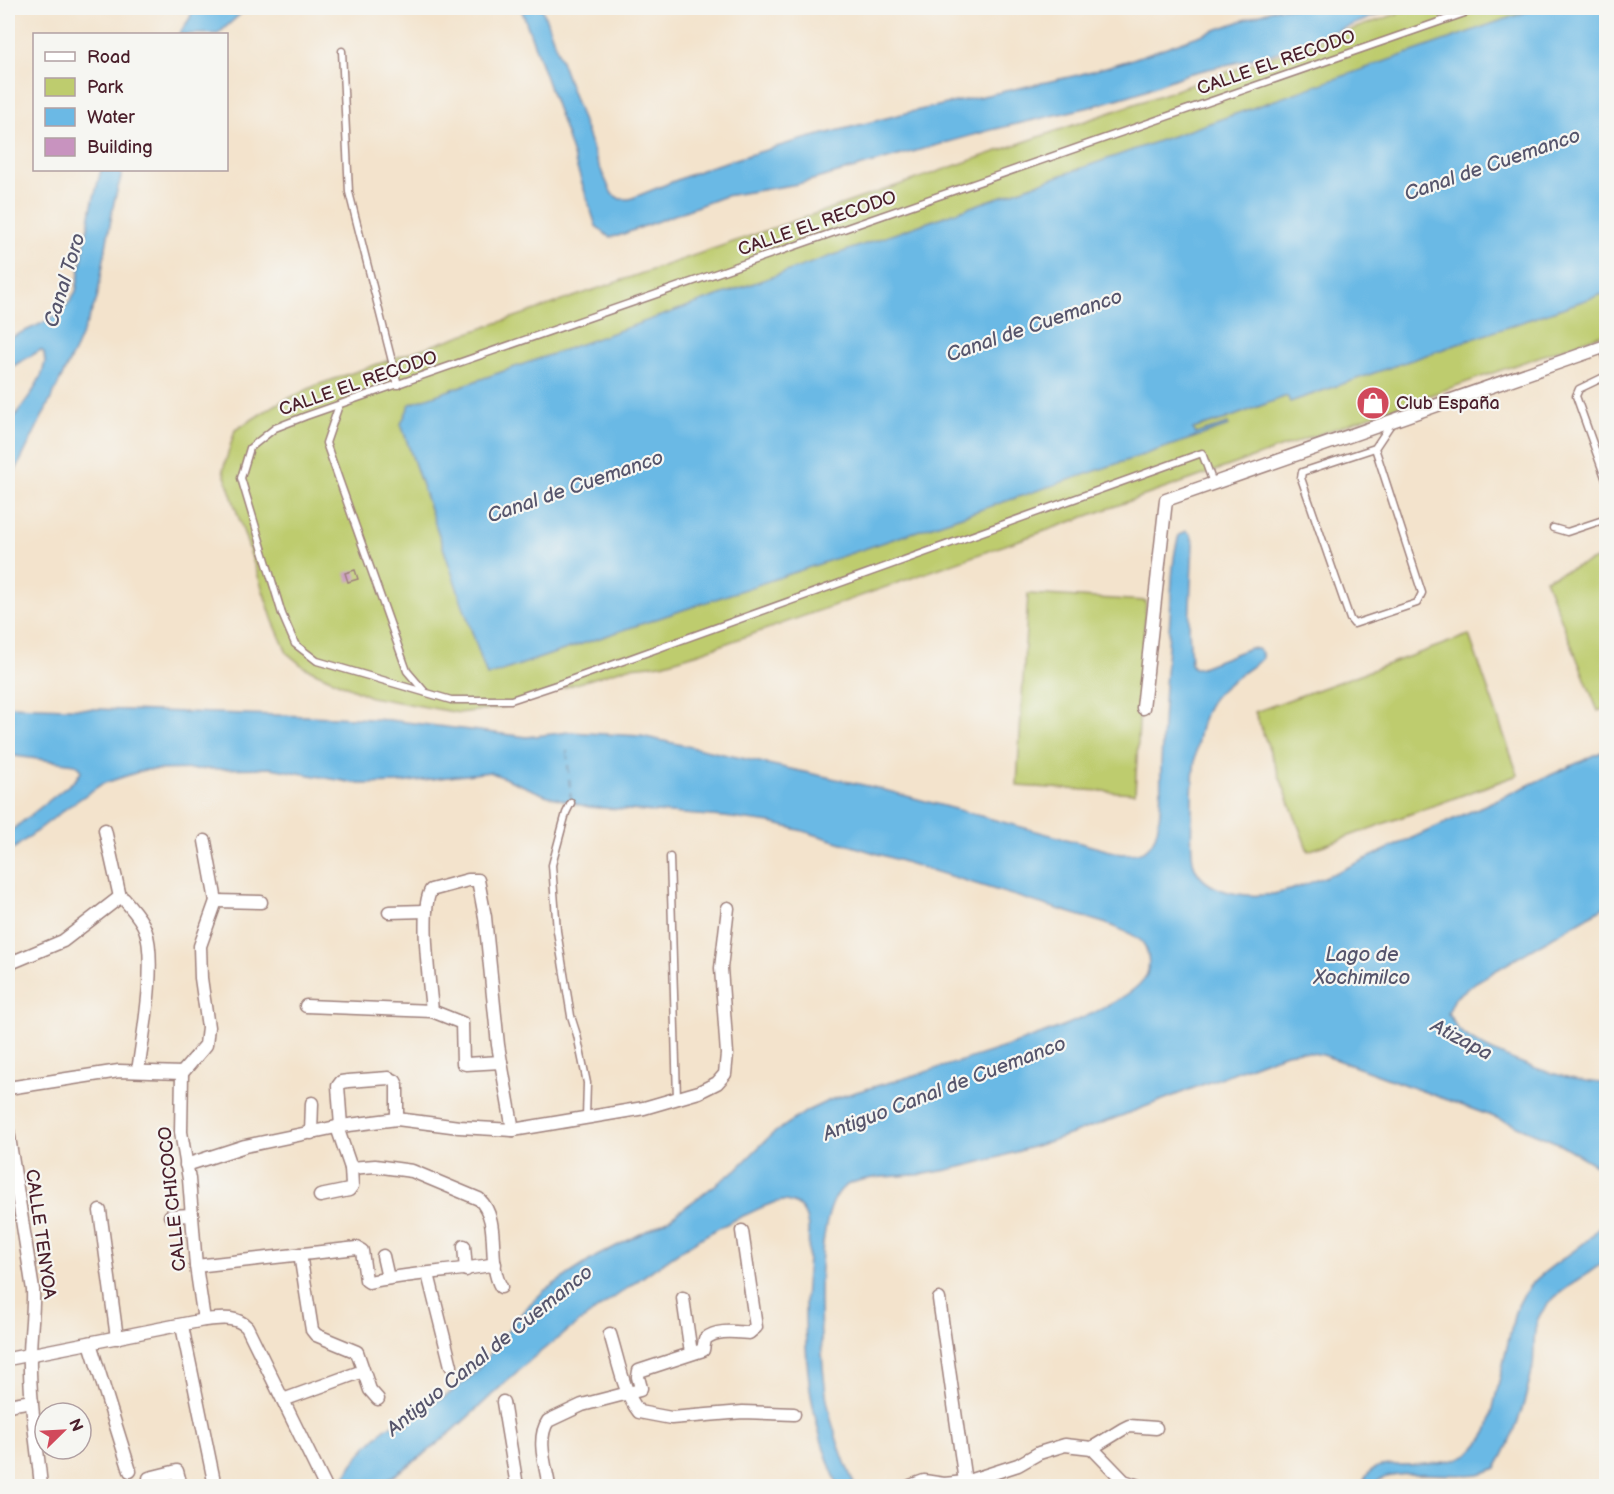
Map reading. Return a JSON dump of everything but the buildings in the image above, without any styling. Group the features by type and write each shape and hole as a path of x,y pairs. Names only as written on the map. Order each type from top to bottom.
{"street":[{"path":"1143,708 1166,500 1605,351"},
{"path":"105,830 120,897"},
{"path":"8,1088 119,1071 183,1073 206,1045 208,1027 201,978 200,946 216,901 206,841"},
{"path":"432,1011 426,911 428,895 431,890 468,880 478,880 501,1062 513,1130"},
{"path":"8,964 63,941 120,897"},
{"path":"120,897 124,898 145,929 150,952 138,1071"},
{"path":"216,901 261,902"},
{"path":"186,1166 245,1146 339,1127 397,1119 459,1127 513,1130 644,1108 699,1092 717,1083 725,1074 727,1054 721,968 728,909"},
{"path":"389,912 426,911"},
{"path":"306,1006 432,1011 462,1023 466,1064 501,1062"},
{"name":"CALLE CHICOCO","path":"183,1073 181,1132 204,1320"},
{"path":"320,1196 349,1190 351,1186 351,1168 339,1127 338,1086 342,1082 389,1078 395,1080 397,1119"},
{"path":"311,1133 312,1103"},
{"name":"CALLE TENYOA","path":"8,1131 11,1171 33,1290 34,1311 29,1355 41,1486"},
{"path":"351,1168 375,1166 412,1171 478,1199 485,1205 489,1214 495,1264 501,1287"},
{"path":"100,1211 117,1338"},
{"path":"170,1216 192,1215"},
{"path":"549,1486 543,1446 543,1433 548,1421 582,1405 640,1390 639,1371 703,1350 705,1339 710,1335 726,1331 749,1333 756,1328 742,1231"},
{"path":"464,1246 472,1283"},
{"path":"196,1266 357,1248 362,1251 366,1280 369,1282 495,1264"},
{"path":"300,1254 312,1330 316,1335 357,1352 370,1390 378,1399"},
{"path":"383,1256 388,1278"},
{"path":"428,1274 451,1366"},
{"path":"683,1298 691,1353"},
{"path":"939,1299 965,1482"},
{"path":"8,1359 204,1320 231,1318 240,1320 247,1327 323,1484"},
{"path":"182,1326 215,1486"},
{"path":"610,1334 628,1394 639,1412 671,1418 743,1412 794,1414"},
{"path":"90,1343 130,1471"},
{"path":"282,1400 363,1371"},
{"path":"8,1405 32,1401"},
{"path":"503,1402 517,1486"},
{"path":"910,1486 924,1481 945,1484 965,1482 1018,1465 1040,1453 1065,1445 1098,1445 1130,1426 1155,1428"},
{"path":"1098,1445 1124,1481 1139,1486"},
{"path":"150,1482 177,1472 181,1486"}],"lane":[{"name":"CALLE EL RECODO","path":"1213,483 1202,453 511,700 451,700 317,661 295,644 282,614 241,478 250,448 275,428 1479,8"},
{"path":"342,51 349,192 398,385"},
{"path":"1606,376 1579,389 1576,396 1606,480"},
{"path":"339,405 326,443 407,671 425,693"},
{"path":"1375,447 1422,593 1417,603 1354,624 1350,619 1301,478 1302,472 1375,447 1394,421"},
{"path":"1553,528 1567,532 1606,519"},
{"path":"571,804 566,813 552,865 557,931 568,999 587,1083 586,1118"},
{"path":"670,857 677,1098"}],"green space":[{"path":"1414,8 1606,8 1606,333 699,653 662,664 629,667 499,708 459,713 371,697 304,667 287,653 273,621 223,470 235,430 275,405 317,385"},
{"path":"1606,555 1606,708 1598,711 1545,579"},
{"path":"1028,594 1146,601 1135,793 1017,786"},
{"path":"1469,635 1518,775 1308,851 1255,712"}],"water":[{"path":"193,8 247,8 219,33 180,33 190,18"},
{"path":"521,8 542,8 597,161 612,194 620,199 630,199 709,167 793,142 906,113 1078,75 1127,61 1278,8 1394,8 1269,55 1187,74 1137,93 1090,107 991,130 798,184 725,196 618,236 609,237 596,226"},
{"name":"Canal de Cuemanco","path":"1537,8 1606,8 1606,293 1290,402 1287,396 1193,429 1195,434 1228,424 1229,426 487,676 401,424 410,404"},
{"path":"101,171 123,171 114,202 97,299 76,348 8,486 8,426 33,391 42,374 45,362 44,353 41,350 8,369 8,339 47,321 71,301 76,291"},
{"name":"Lago de Xochimilco","path":"1186,531 1191,535 1193,542 1189,628 1191,664 1194,668 1199,668 1250,648 1258,649 1262,653 1262,659 1232,681 1212,700 1200,729 1193,783 1191,834 1193,861 1203,879 1212,885 1244,895 1274,894 1301,886 1335,873 1606,750 1606,906 1476,982 1455,998 1448,1013 1458,1029 1471,1039 1507,1057 1571,1078 1606,1083 1606,1179 1599,1167 1560,1144 1505,1121 1323,1055 1301,1051 1286,1053 1089,1128 1009,1154 946,1170 860,1180 844,1187 833,1202 826,1226 820,1288 820,1322 824,1380 829,1411 838,1444 855,1486 838,1486 821,1441 811,1397 806,1353 805,1296 809,1245 807,1223 799,1207 783,1201 768,1205 728,1223 652,1271 545,1348 438,1443 386,1481 368,1488 340,1486 352,1465 367,1446 386,1428 446,1396 473,1375 526,1308 545,1290 597,1256 666,1221 737,1169 771,1135 807,1111 830,1100 1002,1048 1096,1012 1129,993 1147,974 1149,960 1146,947 1132,935 1107,924 803,831 771,823 724,817 588,807 545,795 490,772 399,783 360,784 271,768 144,770 102,784 8,853 8,833 75,780 81,772 75,764 8,755 8,706 389,720 527,737 569,732 641,736 877,788 1121,854 1135,853 1147,849 1153,841 1158,824 1173,565 1179,535"},
{"path":"1606,1215 1606,1259 1560,1293 1544,1309 1538,1319 1534,1336 1533,1365 1527,1391 1514,1431 1496,1468 1468,1475 1405,1474 1379,1480 1372,1486 1362,1486 1368,1474 1378,1467 1447,1462 1471,1452 1476,1447 1488,1430 1515,1312 1521,1299 1529,1287 1548,1269 1591,1236"}],"ferry route":[{"path":"567,751 571,801"}],"place":[{"name":"Club España","path":"1373,403"}],"water label":[{"name":"Canal Toro","path":"64,280"},
{"name":"Atizapa","path":"1462,1039"},
{"name":"Antiguo Canal de Cuemanco","path":"944,1088"},
{"name":"Antiguo Canal de Cuemanco","path":"489,1350"}]}
